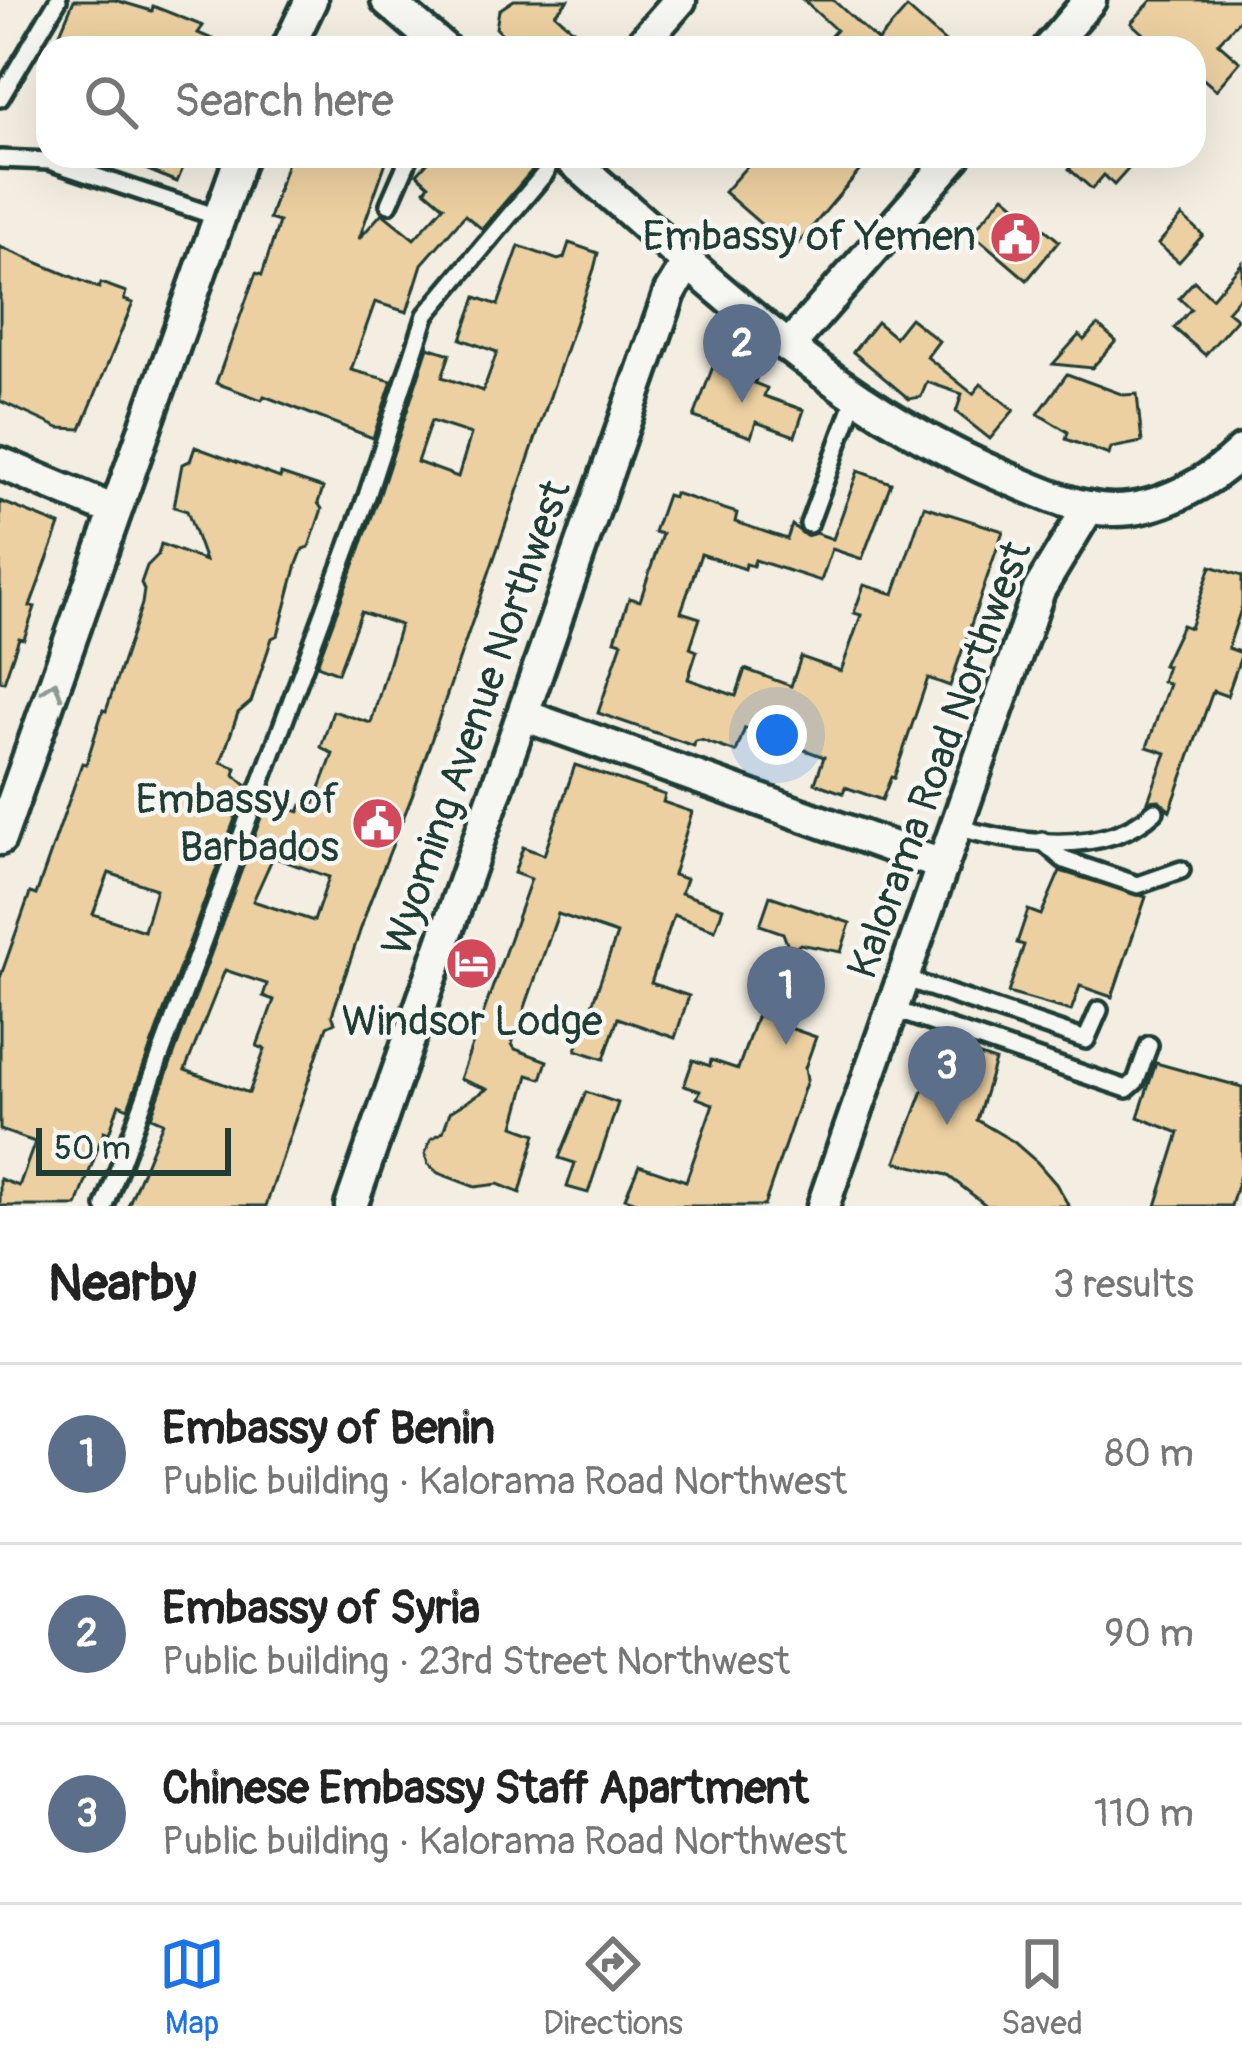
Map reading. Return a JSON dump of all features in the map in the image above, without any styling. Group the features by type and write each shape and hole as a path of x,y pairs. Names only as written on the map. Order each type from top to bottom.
{"street":[{"path":"297,36 311,0"},
{"path":"387,0 428,36"},
{"path":"648,36 680,0"},
{"path":"1059,36 1090,0"},
{"path":"0,839 237,168"},
{"path":"581,168 788,347 856,399 961,458 1089,508 1126,509 1162,500 1215,474 1242,451"},
{"path":"788,347 945,168"},
{"name":"Wyoming Avenue Northwest","path":"351,1206 670,292 688,261"},
{"path":"0,463 115,512"},
{"name":"Kalorama Road Northwest","path":"827,1205 1040,590 1089,508"},
{"path":"523,715 942,866"}],"lane":[{"path":"37,36 58,0"},
{"path":"0,98 36,37"},
{"path":"0,159 36,160"},
{"path":"73,168 218,217"},
{"path":"389,204 405,168"},
{"path":"104,1206 368,496 426,315 547,168"},
{"path":"809,524 856,399"},
{"path":"956,826 1002,840 1101,839 1137,827 1155,811"},
{"path":"1042,841 1064,860 1138,885 1181,870"},
{"path":"903,978 1086,1040 1099,1010"},
{"path":"892,1009 1127,1089 1136,1081 1149,1045"}],"building":[{"path":"74,0 115,0 152,11 153,6 203,26 198,33 205,36 59,36"},
{"path":"514,0 568,0 555,14 579,35 504,36 496,28 499,10"},
{"path":"803,0 833,0 873,36 831,36 836,30"},
{"path":"1152,0 1242,0 1242,17 1218,43 1240,62 1216,90 1206,81 1206,36 1146,36 1131,23"},
{"path":"907,8 938,36 882,36"},
{"path":"143,168 183,168 177,182"},
{"path":"285,168 384,168 359,239 382,213 414,239 444,206 425,190 429,185 417,174 422,168 534,168 482,229 465,215 422,264 407,312 375,302 351,370 392,381 373,438 264,396 262,400 216,383 256,273 262,275 279,222 269,219"},
{"path":"745,168 862,168 792,251 724,192"},
{"path":"1129,168 1114,185 1104,175 1092,189 1069,169"},
{"name":"Embassy of Yemen","path":"1004,195 1059,241 1027,280 972,233"},
{"path":"1182,216 1203,235 1179,262 1158,244"},
{"path":"569,243 598,253 412,796 369,904 332,1015 335,1022 327,1026 266,1206 128,1206 163,1122 151,1117 267,801 299,812 302,805 312,809 333,754 321,747 333,711 371,723 400,625 361,612 338,673 317,665 428,347 450,354 442,377 483,391 497,352 461,339 476,297 498,305 519,246 564,258","holes":["431,421 471,434 458,477 417,462","273,857 329,877 314,921 253,901","225,970 267,984 263,996 274,1000 257,1046 265,1049 249,1093 185,1070"]},
{"path":"0,247 99,288 101,283 126,292 124,300 133,303 81,429 59,428 0,401"},
{"path":"1242,263 1242,294 1227,311 1237,319 1205,355 1174,328 1191,309 1179,298 1194,281 1212,298"},
{"path":"910,318 939,341 927,357 973,394 981,384 1014,410 990,439 956,412 962,394 927,382 921,397 909,399 853,352 877,322 895,337"},
{"path":"1098,325 1116,341 1092,368 1053,364 1079,335 1084,340"},
{"path":"714,364 756,379 754,383 767,388 764,396 804,410 795,436 756,422 751,437 694,417"},
{"path":"1067,374 1124,395 1137,394 1142,442 1111,448 1109,455 1066,439 1068,432 1038,414"},
{"path":"195,447 323,488 318,503 322,509 309,547 303,549 297,564 278,635 272,638 251,702 238,713 221,762 236,768 234,775 247,786 128,1108 119,1104 109,1133 104,1131 77,1206 0,1206 0,1179 19,1186 35,1142 0,1130 0,978 106,711 142,604 141,583 147,566 161,544 205,561 187,511 174,507 182,464 190,461","holes":["109,873 156,889 144,931 93,914"]},
{"path":"858,471 891,483 862,559 832,549 821,581 755,560 745,569 701,554 681,612 700,618 690,648 697,651 688,679 736,696 745,669 791,686 801,657 841,671 861,615 854,613 864,585 894,594 924,506 1003,531 950,686 928,678 882,800 815,783 824,757 745,728 736,752 701,740 694,746 598,713 622,642 615,640 629,598 640,601 662,534 654,532 667,495 674,493 737,513 735,522 787,539 792,525 806,536 816,533 833,539"},
{"path":"0,501 60,525 30,606 35,607 24,639 19,638 4,682 0,681"},
{"path":"1211,566 1242,576 1242,606 1228,648 1242,653 1227,696 1213,691 1170,811 1159,800 1148,801 1166,753 1147,747 1169,684 1162,681 1167,666 1163,665 1182,625 1190,628"},
{"path":"575,765 665,795 663,802 692,812 673,875 686,879 681,893 723,908 715,930 674,915 651,983 689,996 675,1038 618,1018 604,1059 576,1050 617,934 558,914 512,1044 547,1061 541,1079 528,1075 514,1126 536,1134 520,1193 498,1184 475,1187 438,1173 425,1154 431,1139 443,1132 450,1112 487,1089 460,1079 531,879 514,873 523,847 544,855"},
{"path":"1060,871 1146,897 1112,997 1080,986 1071,1011 1008,993 1024,945 1017,943 1028,910 1041,915"},
{"path":"770,896 850,923 841,952 800,944 790,952 783,933 760,925"},
{"path":"773,1012 794,1019 790,1028 816,1037 805,1068 807,1080 764,1206 648,1206 625,1198 639,1165 686,1181 713,1104 697,1098 700,1091 684,1086 693,1060 738,1069 757,1015 771,1020"},
{"path":"941,1043 995,1061 977,1120 1037,1162 1069,1206 987,1206 947,1175 896,1162"},
{"path":"1156,1063 1242,1087 1242,1168 1231,1206 1156,1206 1179,1133 1138,1117"},
{"path":"586,1092 618,1103 588,1193 567,1187 575,1163 559,1158"}],"place":[{"name":"Embassy of Yemen","path":"1015,237"},
{"name":"Embassy of Syria","path":"742,403"},
{"name":"Embassy of Barbados","path":"378,824"},
{"name":"Windsor Lodge","path":"472,963"},
{"name":"Embassy of Benin","path":"786,1045"},
{"name":"Chinese Embassy Staff Apartment","path":"947,1125"}]}
